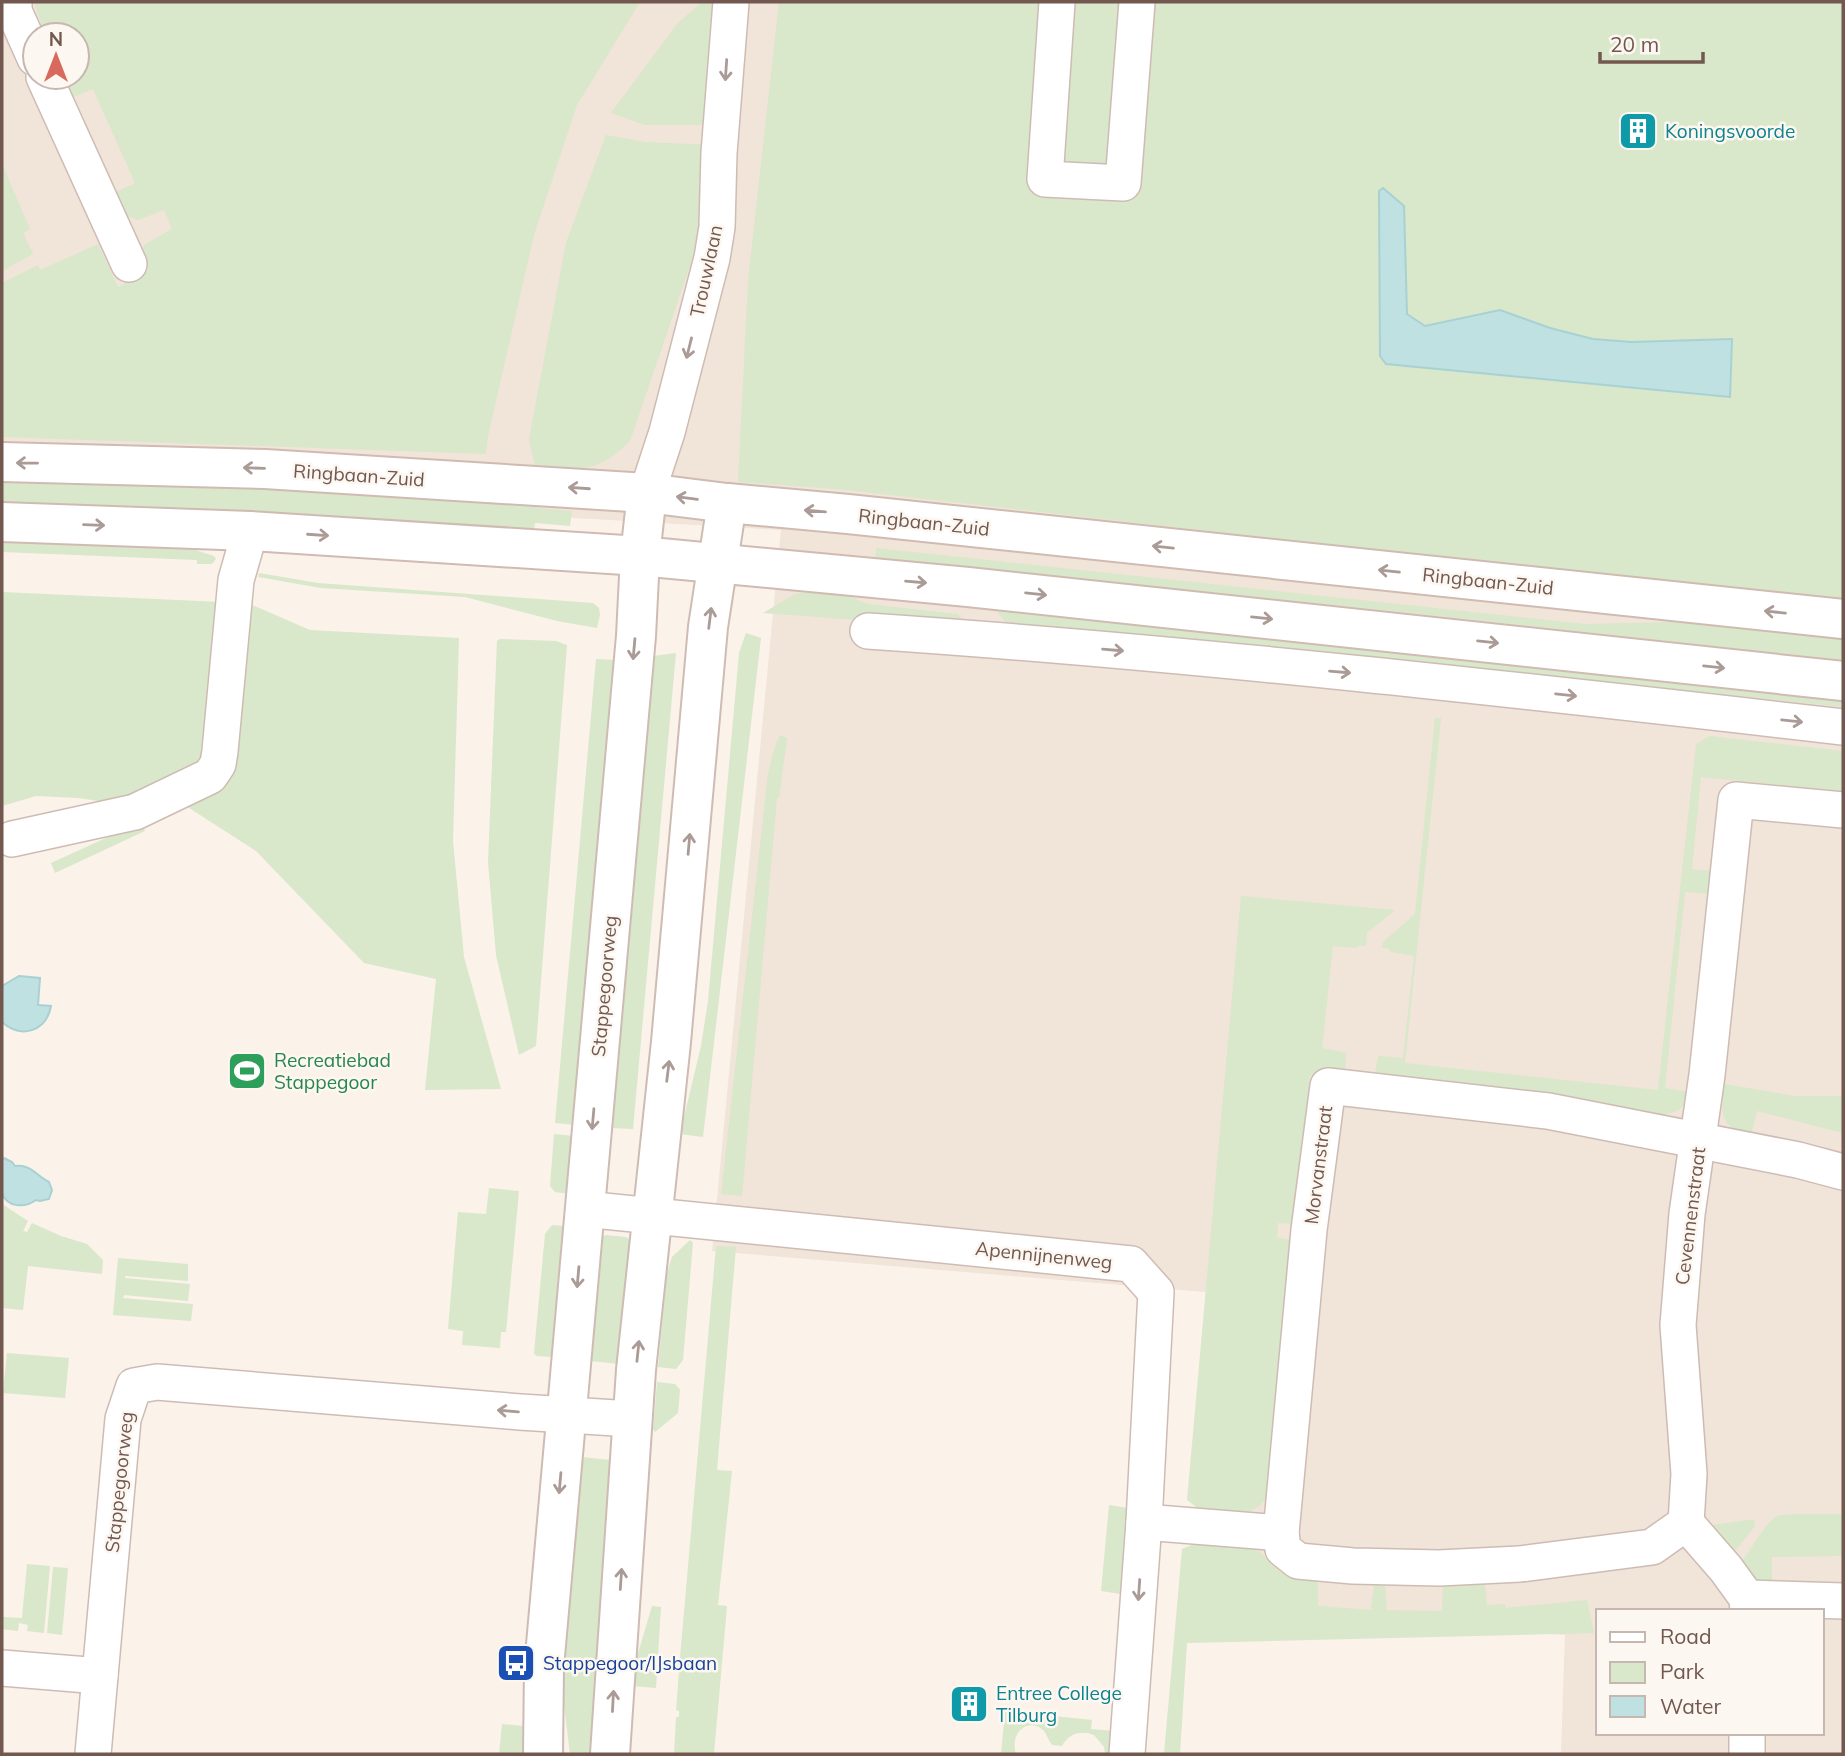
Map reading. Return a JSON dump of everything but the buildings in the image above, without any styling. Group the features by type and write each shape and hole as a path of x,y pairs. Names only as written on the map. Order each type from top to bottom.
{"main road":[{"name":"Ringbaan-Zuid","path":"2,462 265,469 647,493 1843,619"},
{"name":"Stappegoorweg","path":"543,1754 544,1667 647,493"},
{"path":"610,1754 632,1419 671,1042 708,627 727,503"},
{"path":"2,522 250,531 640,556 968,587 1843,681"}],"street":[{"name":"Trouwlaan","path":"647,493 667,432 712,258 717,227 719,153 731,2"},
{"path":"1057,2 1045,179 1123,183 1137,2"},
{"path":"10,8 21,30"},
{"path":"50,91 129,264"},
{"path":"12,839 135,812 210,776 218,764 236,580 250,531"},
{"path":"968,587 996,640"},
{"path":"867,631 996,640 1417,679 1843,727"},
{"name":"Cevennenstraat","path":"1686,1523 1689,1474 1678,1325 1687,1214 1698,1141 1736,800 1843,810"},
{"name":"Morvanstraat","path":"1281,1533 1309,1230 1328,1086 1548,1111 1698,1141"},
{"path":"1698,1141 1798,1160 1843,1172"},
{"name":"Apennijnenweg","path":"584,1209 1131,1264 1156,1292 1127,1754"},
{"name":"Stappegoorweg","path":"100,1676 123,1419 134,1386 157,1382 632,1419"},
{"path":"1143,1522 1281,1533 1283,1549 1298,1561 1353,1566 1439,1568 1520,1564 1653,1547 1686,1523 1726,1569 1747,1604 1843,1601"},
{"path":"2,1668 100,1676 93,1754"},
{"path":"1747,1735 1747,1754"}],"shaded area":[{"path":"2,2 1843,2 1843,1754 1561,1754 1565,1635 1222,1613 1254,1296 712,1251 781,530 198,496 2,494"}],"green space":[{"path":"34,2 640,2 577,105 534,235 486,454 2,437 2,283 38,265 40,270 98,244 118,287 148,271 142,254 144,245 172,229 164,210 138,220 125,215 114,193 135,183 93,89 91,90 91,21 40,21"},
{"path":"702,2 721,2 716,125 645,125 611,113 677,24"},
{"path":"779,2 1843,2 1843,599 1563,571 836,489 738,482 748,281"},
{"path":"68,91 88,91 71,98"},
{"path":"606,135 645,142 712,145 708,213 630,441 597,465 576,468 535,466 529,439 566,243"},
{"path":"2,164 30,229 23,233 33,254 2,271"},
{"path":"2,478 160,482 537,502 537,508 572,511 570,526 535,523 534,530 288,513 2,503"},
{"path":"2,541 189,548 216,559 212,564 197,564 197,560 2,552"},
{"path":"876,548 1585,624 1717,621 1843,635 1843,660 1383,610 875,560"},
{"path":"259,573 318,583 593,603 599,608 600,615 597,628 557,621 465,597 321,588 258,577"},
{"path":"819,591 846,595 868,604 957,614 967,623 962,628 763,613 795,594"},
{"path":"2,592 221,602 204,758 190,769 126,805 78,798 36,796 2,806"},
{"path":"252,605 310,630 459,638 453,841 464,957 501,1089 425,1090 436,979 364,963 256,851 183,804 229,775"},
{"path":"1000,609 1843,697 1843,707 1449,665 1008,625 998,613"},
{"path":"746,633 761,638 703,1137 680,1134 701,1046 708,1001 739,653"},
{"path":"497,641 556,641 567,645 536,1046 519,1055 496,955 488,862"},
{"path":"676,653 633,1129 611,1128 653,656"},
{"path":"596,659 616,660 575,1125 555,1123"},
{"path":"1435,718 1441,718 1405,1063 1658,1090 1696,744 1710,736 1843,751 1843,791 1701,777 1692,869 1712,871 1712,894 1685,892 1665,1088 1689,1092 1686,1102 1679,1109 1659,1115 1378,1078 1375,1074 1378,1056 1403,1058 1414,956 1382,948 1383,942 1415,914"},
{"path":"780,735 787,738 777,798 742,1196 721,1194 768,774"},
{"path":"141,822 145,831 55,873 51,863"},
{"path":"1241,896 1395,910 1367,933 1366,946 1333,946 1322,1048 1346,1053 1345,1070 1340,1075 1316,1072 1310,1076 1295,1224 1278,1223 1277,1238 1293,1240 1269,1493 1260,1506 1246,1513 1199,1509 1187,1500"},
{"path":"1724,1084 1794,1096 1843,1096 1843,1133 1757,1111 1751,1135 1740,1132 1732,1128 1724,1117"},
{"path":"554,1134 574,1136 569,1194 555,1192 550,1186"},
{"path":"489,1188 519,1191 506,1332 501,1332 500,1348 462,1345 463,1331 448,1329 458,1212 486,1214"},
{"path":"2,1204 28,1221 23,1231 27,1232 32,1223 87,1244 103,1260 102,1274 28,1266 23,1310 2,1308"},
{"path":"552,1225 566,1226 554,1357 536,1356 534,1353 545,1234"},
{"path":"606,1235 631,1240 620,1364 590,1361 602,1237"},
{"path":"690,1240 693,1243 683,1360 676,1369 658,1367 667,1273 672,1257"},
{"path":"716,1246 736,1247 717,1470 732,1471 718,1605 727,1606 714,1754 674,1754 676,1717 679,1717 679,1711 676,1710 680,1658"},
{"path":"118,1258 188,1264 188,1281 125,1278 190,1284 188,1301 124,1295 123,1298 193,1304 191,1321 113,1315"},
{"path":"7,1353 69,1358 65,1398 3,1393"},
{"path":"657,1382 675,1384 680,1390 678,1413 655,1432 653,1429"},
{"path":"582,1457 611,1460 592,1754 570,1754 561,1681"},
{"path":"1109,1505 1134,1509 1127,1595 1101,1591"},
{"path":"1843,1514 1843,1556 1772,1557 1772,1585 1758,1580 1738,1565 1773,1519 1780,1515"},
{"path":"1754,1520 1755,1526 1730,1557 1717,1540 1712,1525"},
{"path":"1196,1543 1251,1547 1279,1571 1318,1581 1318,1606 1371,1610 1374,1585 1385,1584 1387,1610 1442,1611 1443,1586 1485,1583 1487,1605 1505,1604 1505,1608 1587,1600 1594,1633 1187,1643 1180,1754 1164,1754 1182,1549"},
{"path":"27,1564 50,1566 44,1633 27,1631 28,1625 19,1623 18,1631 2,1629 2,1617 22,1618"},
{"path":"53,1567 68,1568 62,1635 47,1633"},
{"path":"652,1606 661,1607 656,1688 632,1686 635,1685 637,1657"},
{"path":"1005,1711 1092,1720 1091,1729 1115,1731 1113,1754 1105,1754 1104,1747 1094,1735 1084,1733 1072,1735 1062,1746 1052,1745 1043,1730 1031,1725 1021,1729 1018,1734 1015,1740 1016,1754 1001,1754"},
{"path":"502,1724 524,1726 522,1754 499,1754"}],"water":[{"path":"1383,188 1404,206 1407,314 1425,326 1500,310 1550,328 1593,339 1631,342 1732,339 1730,397 1386,364 1380,356 1379,191"},
{"path":"19,976 40,978 38,1005 51,1006 44,1022 32,1030 17,1030 2,1022 2,986"},
{"path":"4,1158 15,1166 30,1169 49,1182 52,1190 49,1199 22,1205 8,1202 1,1189"}],"place":[{"name":"Koningsvoorde","path":"1638,131"},
{"name":"Recreatiebad Stappegoor","path":"247,1071"},
{"name":"Stappegoor/IJsbaan","path":"516,1663"},
{"name":"Entree College Tilburg","path":"969,1704"}]}
